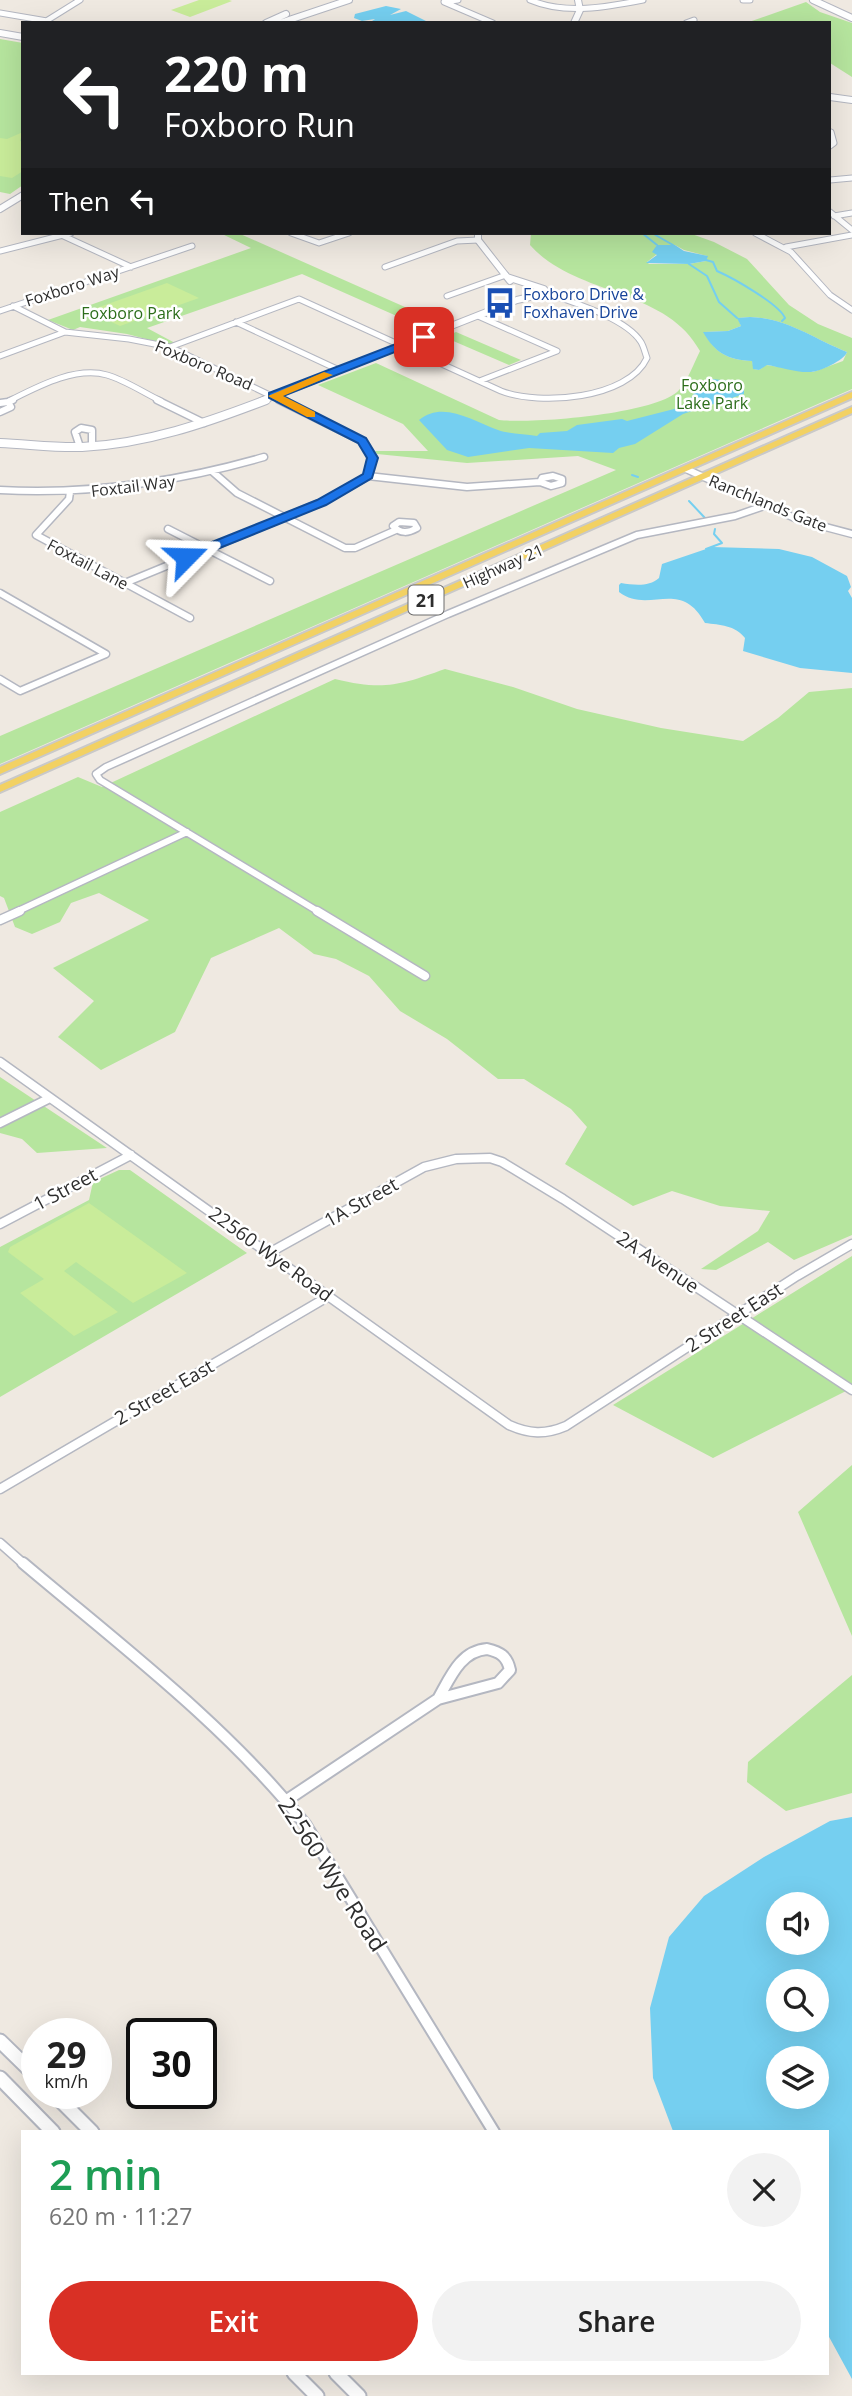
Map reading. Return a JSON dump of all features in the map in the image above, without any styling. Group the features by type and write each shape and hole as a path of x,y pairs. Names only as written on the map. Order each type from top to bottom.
{"main road":[{"name":"Highway 21","path":"0,771 852,395"},
{"name":"Highway 21","path":"0,789 852,410"},
{"path":"704,477 712,466 790,422"}],"street":[{"path":"47,21 80,0"},
{"path":"272,21 330,0"},
{"path":"285,21 349,0"},
{"path":"458,0 444,2 488,21"},
{"path":"530,0 546,7 643,0"},
{"path":"743,0 750,0"},
{"path":"813,0 852,18"},
{"path":"574,21 579,3"},
{"path":"0,13 40,21"},
{"path":"0,33 21,36"},
{"path":"831,97 852,100"},
{"path":"831,132 834,143 831,145"},
{"path":"831,180 852,178"},
{"path":"0,209 21,196"},
{"path":"0,216 21,204"},
{"path":"832,214 852,213"},
{"path":"832,214 852,232"},
{"path":"786,247 852,232"},
{"path":"0,251 56,235"},
{"name":"Foxboro Way","path":"62,235 131,267"},
{"path":"297,235 319,243 343,235"},
{"path":"759,235 786,247 803,262 824,289 852,310"},
{"path":"170,347 299,299 517,396 534,398 601,391 634,379 645,361 645,348 639,339 619,324 561,299 513,284 478,236 385,267"},
{"path":"131,267 192,247"},
{"name":"Foxboro Way","path":"0,311 131,267"},
{"path":"447,296 507,276"},
{"path":"3,442 80,447 152,438 204,423 535,293"},
{"name":"Foxboro Road","path":"13,306 65,332 129,339 170,347 273,396 362,441 372,458 368,476"},
{"path":"478,316 557,351 482,380"},
{"path":"236,323 339,370"},
{"path":"0,356 65,332"},
{"path":"0,403 75,375 97,373 204,423"},
{"path":"0,412 11,408 8,402"},
{"path":"80,447 75,432 86,428 92,430 92,446"},
{"name":"Foxtail Way","path":"0,490 70,492 158,484 264,457"},
{"name":"Ranchlands Gate","path":"685,469 799,520 852,534"},
{"path":"213,472 237,493 345,548 355,548 396,530"},
{"path":"125,583 321,502 368,476 467,487 540,482"},
{"name":"Foxtail Lane","path":"70,492 69,499 36,535 190,618"},
{"path":"425,976 100,780 96,774 106,767 448,614 628,539 665,526 734,517 767,505"},
{"path":"168,529 270,581"},
{"path":"0,593 106,654 20,691 0,679"},
{"path":"0,920 187,832"},
{"name":"22560 Wye Road","path":"0,1062 509,1425 526,1433 546,1435"},
{"path":"0,1123 50,1098"},
{"name":"1 Street","path":"0,1224 131,1155"},
{"name":"2A Avenue","path":"456,1159 490,1158 522,1173 852,1390"},
{"name":"1A Street","path":"269,1252 424,1167 456,1159"},
{"name":"2 Street East","path":"546,1435 597,1407 813,1265 852,1244"},
{"name":"2 Street East","path":"0,1489 329,1296"},
{"name":"22560 Wye Road","path":"0,1543 168,1685 287,1800 305,1824 493,2130"},
{"path":"287,1800 438,1699 498,1683 510,1670 509,1662 504,1656 490,1649 473,1651 458,1662 438,1699"},
{"path":"0,2040 21,2061"},
{"path":"0,2078 51,2130"},
{"path":"69,2109 90,2130"},
{"path":"296,2375 317,2396"},
{"path":"338,2375 359,2396"}],"green space":[{"path":"199,0 232,1 190,17 171,10"},
{"path":"806,2 820,12 852,23 852,77 831,64 831,21 752,21"},
{"path":"0,39 21,43 21,186 10,194 0,192"},
{"path":"21,133 21,172 12,178 0,176 0,138 7,139"},
{"name":"Foxboro Park","path":"224,235 243,235 441,323 426,329 302,274 147,328 175,343 169,345 127,334 80,327 73,330 48,320 251,248"},
{"name":"Foxboro Lake Park","path":"531,235 695,235 714,242 747,259 789,305 818,324 852,338 852,389 0,764 0,736 616,470 578,456 467,463 377,454 375,451 428,451 403,424 318,385 376,363 499,420 515,421 565,419 622,411 667,398 679,390 700,351 685,330 643,303 571,274 549,262 530,245","holes":["656,245 675,245 707,256 706,261 689,264 647,262 657,254","738,318 763,318 788,325 847,352 843,361 813,372 766,365 759,370 754,369 752,361 723,354 704,332 728,331 741,326"]},
{"path":"167,283 199,298 120,326 88,311"},
{"path":"456,332 521,360 509,365 444,337"},
{"path":"445,669 513,687 577,709 661,728 743,741 778,718 809,692 852,688 852,1235 794,1260 768,1242 716,1270 701,1269 758,1231 770,1211 720,1206 672,1191 633,1206 565,1164 587,1127 571,1109 524,1079 498,1079 447,1039 400,1011 369,976 336,959 314,954 279,928 211,958 175,1032 101,1070 58,1037 94,1001 53,968 149,920 99,893 71,903 60,922 32,934 15,927 4,898 0,896 0,812 78,777 102,787 335,679 367,685 392,684"},
{"path":"0,1077 107,1148 37,1153 22,1139 0,1133"},
{"path":"119,1170 130,1170 247,1253 0,1397 0,1247 89,1200 93,1182"},
{"path":"89,1203 187,1273 133,1303 76,1262 64,1271 118,1312 74,1336 20,1293 44,1279 8,1252 10,1247"},
{"path":"852,1256 852,1388 713,1458 613,1405"},
{"path":"852,1465 852,1636 798,1512"},
{"path":"852,1675 852,1793 786,1811 747,1782 748,1762"}],"water":[{"path":"386,6 401,9 390,15 406,11 426,21 362,21 354,18 355,14"},
{"path":"657,245 675,245 684,251 708,256 706,261 689,264 646,263 657,255 652,252"},
{"path":"750,317 788,325 847,352 837,362 815,371 800,372 767,365 759,370 753,369 752,361 736,359 717,350 703,332 728,331 741,326 737,318"},
{"path":"712,379 739,382 744,387 744,394 683,414 635,444 619,448 613,453 529,448 468,457 447,450 419,420 428,414 448,412 502,431 537,436 540,433 567,431 577,425 622,419 627,421 682,407 701,385"},
{"path":"712,547 779,549 812,557 847,576 851,587 848,591 852,598 852,673 800,668 743,651 745,638 737,630 705,623 695,609 685,602 675,599 642,600 619,592 621,583 651,583 659,578 662,564"},
{"path":"852,1817 852,2379 829,2337 829,2130 673,2130 653,2078 650,2008 669,1937 704,1896 764,1857 830,1821"}],"waterway":[{"path":"644,235 657,245"},
{"path":"656,235 673,245"},
{"path":"706,260 713,262 717,271 744,285 774,306 785,318 782,321"},
{"path":"689,264 707,276 719,302 737,318"},
{"path":"632,475 638,477"},
{"path":"689,501 705,518"},
{"path":"706,549 722,543 714,534 715,529"}],"slow traffic":[{"path":"311,414 273,396 328,375"}],"place":[{"name":"Foxboro Drive & Foxhaven Drive","path":"500,303"}],"route":[{"path":"186,557 321,502 368,476 372,458 362,441 273,396 424,337"}]}
